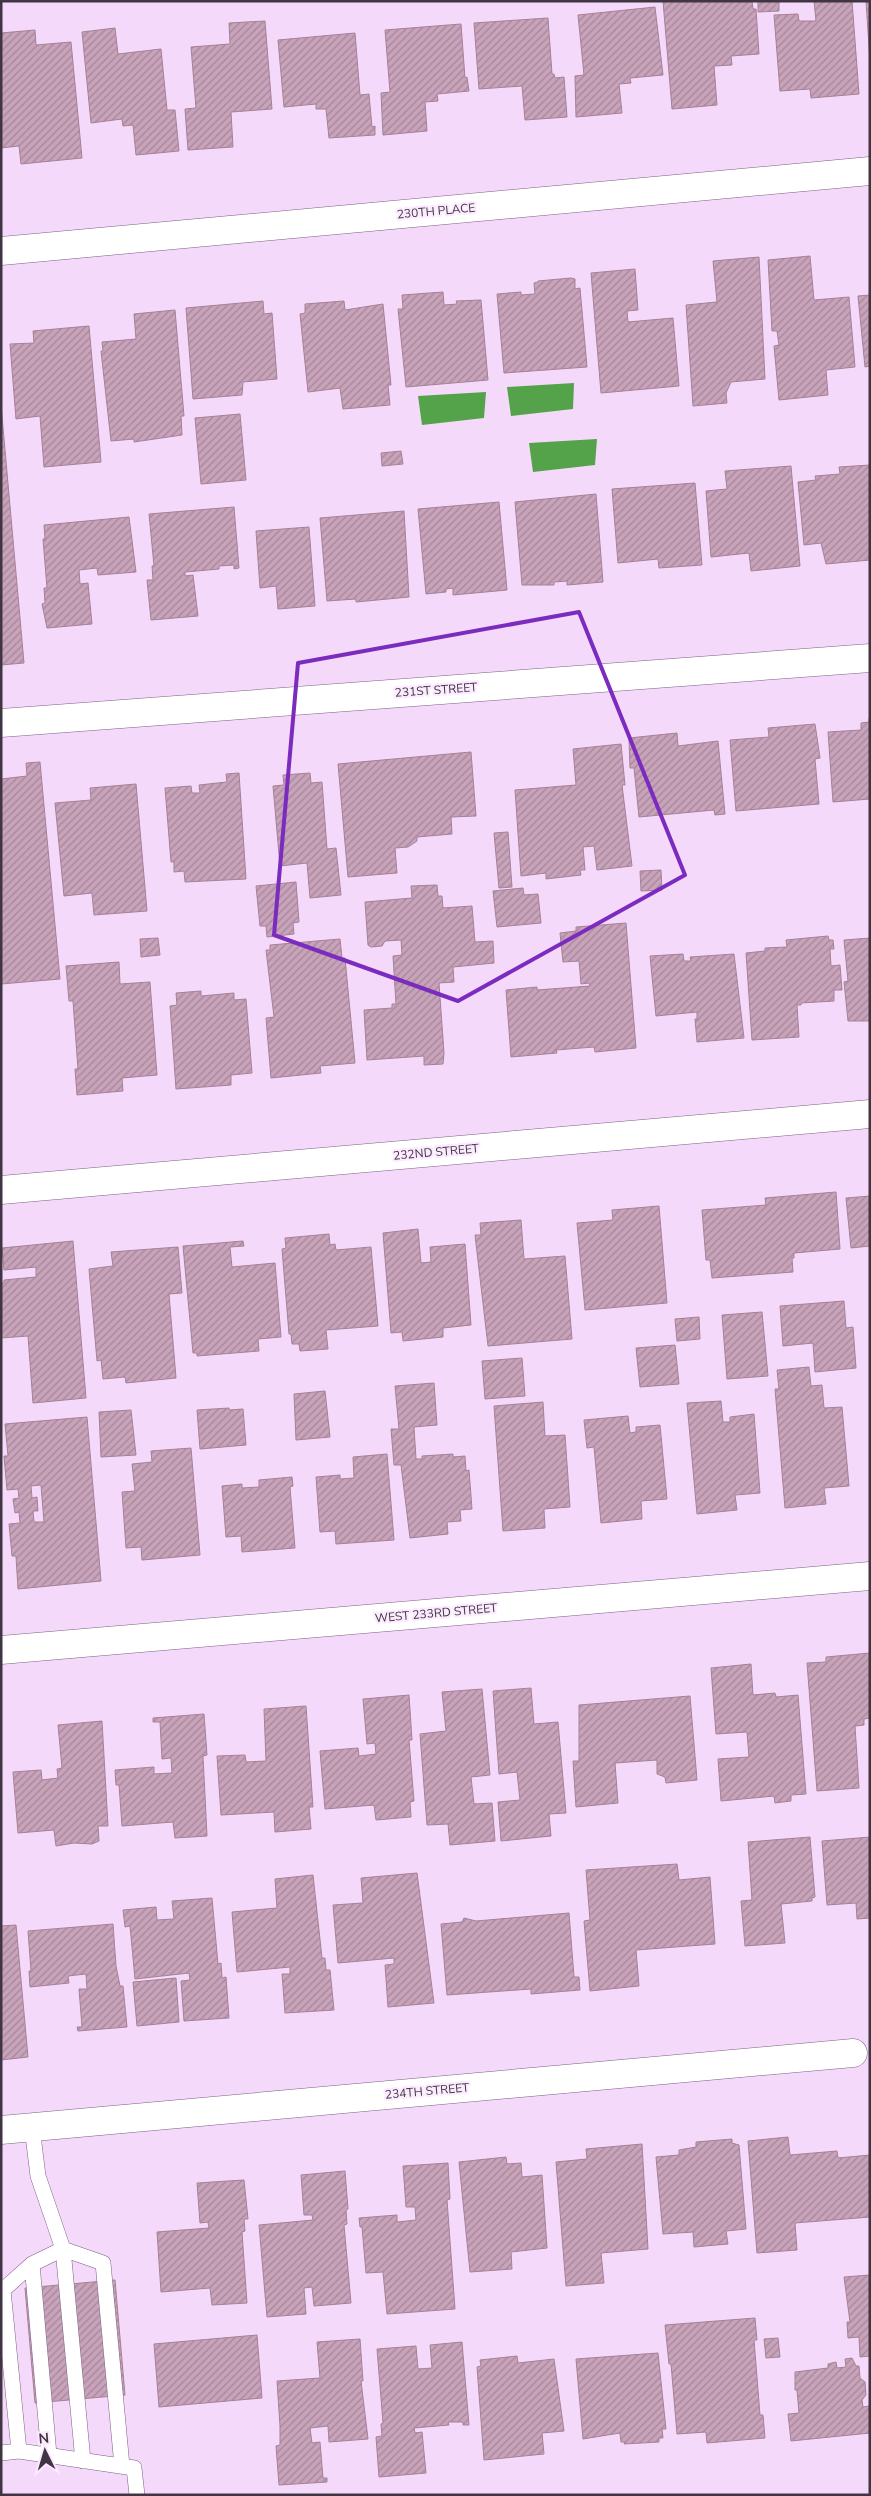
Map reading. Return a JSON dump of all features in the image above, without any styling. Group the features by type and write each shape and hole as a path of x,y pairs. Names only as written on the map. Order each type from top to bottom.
{"street":[{"name":"230TH PLACE","path":"1,251 870,171"},
{"name":"231ST STREET","path":"1,723 870,658"},
{"name":"232ND STREET","path":"1,1190 870,1114"},
{"name":"WEST 233RD STREET","path":"1,1650 870,1576"},
{"name":"234TH STREET","path":"1,2130 853,2053"}],"lane":[{"path":"32,2127 38,2176 63,2249 83,2461"},
{"path":"18,2451 2,2290 32,2264 63,2249 103,2262 122,2466"},
{"path":"32,2264 48,2455"},
{"path":"1,2453 18,2451 134,2468 137,2495"}],"highlighted area":[{"path":"579,612 685,875 458,1001 274,935 298,663"}],"shaded area":[{"path":"574,383 573,409 511,416 507,387"},
{"path":"486,392 484,418 422,425 418,396"},
{"path":"597,439 595,465 533,472 529,443"}],"building":[{"path":"663,1 752,1 753,9 756,9 759,54 731,56 732,65 714,66 717,105 672,109"},
{"path":"758,1 779,1 779,11 758,12"},
{"path":"814,1 852,1 859,94 811,98 810,89 780,91 774,15 798,14 799,21 816,21"},
{"path":"866,1 870,1 870,62"},
{"path":"655,7 663,75 630,78 631,83 619,84 622,113 576,117 575,76 584,75 578,15"},
{"path":"548,18 552,74 554,74 555,78 564,77 567,117 525,120 522,86 479,89 474,23"},
{"path":"265,21 272,109 231,112 233,147 188,150 185,109 196,108 191,47 230,44 229,23"},
{"path":"461,24 465,78 467,77 469,91 437,94 438,101 425,102 427,131 383,135 381,93 390,92 385,30"},
{"path":"115,28 118,54 161,49 167,110 175,110 179,151 136,155 133,125 123,126 122,119 91,123 82,32"},
{"path":"35,30 36,45 71,42 82,158 21,164 19,146 1,148 1,33"},
{"path":"355,33 360,95 369,94 372,127 375,126 375,135 329,138 326,109 316,109 316,104 284,107 278,40"},
{"path":"810,256 814,300 849,297 855,367 826,370 828,395 779,400 774,346 779,345 777,331 772,331 768,260"},
{"path":"759,257 765,379 731,382 726,393 727,403 693,406 686,305 717,302 713,261"},
{"path":"635,269 638,310 627,311 628,322 673,318 679,386 601,393 591,273"},
{"path":"575,279 575,289 580,288 587,367 504,373 497,294 521,292 521,295 535,294 534,283 538,281"},
{"path":"443,292 444,305 457,304 456,301 481,300 488,380 406,387 398,309 403,309 402,295"},
{"path":"870,295 870,366 865,367 858,296"},
{"path":"263,301 264,314 272,313 277,379 243,382 242,395 193,399 186,308"},
{"path":"344,301 345,310 383,304 391,385 388,385 390,405 343,409 340,388 308,392 300,314 305,313 305,304"},
{"path":"175,310 184,416 181,416 182,435 134,442 134,439 111,441 101,351 103,351 102,342 136,339 134,314"},
{"path":"89,326 101,462 44,467 40,416 16,419 10,344 34,343 33,331"},
{"path":"1,405 24,663 1,665"},
{"path":"240,414 246,480 201,484 195,418"},
{"path":"401,451 403,464 382,466 381,453"},
{"path":"870,465 870,560 826,564 821,543 804,545 798,482 816,480 815,476 840,474 839,467"},
{"path":"791,466 800,566 751,571 749,553 711,557 706,491 727,489 725,471"},
{"path":"695,483 702,565 659,568 658,559 618,563 612,489"},
{"path":"596,494 603,582 567,585 567,581 554,582 554,585 522,585 515,502"},
{"path":"499,502 507,590 453,595 453,588 446,589 446,592 426,594 418,509"},
{"path":"234,507 239,568 234,569 234,565 219,566 219,569 185,572 185,576 193,575 198,616 151,620 147,580 153,580 152,566 154,566 149,514"},
{"path":"404,511 409,597 356,602 356,599 327,601 320,518"},
{"path":"129,517 136,572 98,575 97,568 79,570 80,584 88,583 92,624 47,628 42,604 45,603 44,588 47,588 43,539 45,539 44,525"},
{"path":"309,527 315,606 278,609 276,586 260,588 256,531"},
{"path":"869,718 870,799 833,802 828,732 861,730 861,723 869,722"},
{"path":"815,724 820,758 815,759 819,804 736,811 730,740 769,737 768,728"},
{"path":"677,733 678,746 718,741 725,814 715,815 714,810 639,817 634,768 630,768 629,738"},
{"path":"621,744 625,785 622,785 632,866 597,870 594,846 583,847 585,870 580,870 581,875 546,879 546,873 521,876 515,790 576,785 573,749"},
{"path":"471,752 476,816 451,817 452,834 417,837 417,841 408,847 395,848 397,873 348,877 338,764"},
{"path":"40,762 60,979 1,984 1,779 27,776 26,763"},
{"path":"239,773 246,879 185,882 184,871 174,872 174,862 171,862 165,788 191,786 192,793 200,793 199,785 227,782 226,774"},
{"path":"310,773 311,783 322,782 327,849 336,848 341,895 310,898 307,863 280,866 273,786 284,785 283,775"},
{"path":"136,784 147,911 94,915 92,893 64,896 55,803 91,800 90,788"},
{"path":"508,832 512,887 499,888 494,833"},
{"path":"661,870 662,890 641,891 640,871"},
{"path":"296,882 299,922 293,923 294,934 267,937 266,926 260,926 256,886"},
{"path":"437,885 438,896 442,896 443,908 472,906 475,942 493,941 494,963 453,967 454,982 439,983 444,1053 443,1064 424,1065 424,1056 367,1060 364,1010 392,1008 392,1004 396,1004 393,956 402,955 401,940 385,941 382,946 371,947 368,945 365,902 412,898 411,886"},
{"path":"523,888 524,895 538,894 541,923 497,927 493,891"},
{"path":"626,923 636,1048 595,1052 594,1047 556,1050 557,1053 511,1057 506,990 537,987 537,990 590,986 589,983 581,984 579,961 563,962 560,933 576,931 576,927"},
{"path":"828,936 829,940 833,940 834,949 830,949 831,966 840,965 842,990 834,990 834,1001 801,1003 801,1005 797,1005 799,1037 752,1040 746,953 765,951 765,948 787,947 786,940"},
{"path":"158,938 160,955 141,957 140,939"},
{"path":"870,938 870,1021 848,1021 844,982 848,981 844,940"},
{"path":"340,939 342,958 345,958 355,1063 320,1066 321,1073 271,1078 266,1018 274,1017 266,950 270,950 270,945"},
{"path":"683,954 684,961 691,961 690,957 734,954 744,1038 697,1042 695,1019 697,1019 697,1012 656,1016 650,956"},
{"path":"119,962 120,984 150,982 157,1075 122,1078 123,1091 77,1095 75,1069 78,1069 73,1001 69,1001 66,966"},
{"path":"201,991 201,996 234,993 234,1000 246,999 252,1073 231,1075 231,1085 176,1089 170,1006 177,1005 176,993"},
{"path":"836,1192 840,1249 794,1253 794,1258 792,1258 793,1272 712,1278 710,1260 706,1260 702,1210 766,1205 765,1198"},
{"path":"870,1196 870,1246 851,1248 846,1198"},
{"path":"659,1206 667,1303 585,1310 577,1223 613,1220 612,1210"},
{"path":"521,1220 524,1259 565,1256 572,1339 488,1346 475,1235 481,1235 480,1223"},
{"path":"418,1229 421,1263 431,1262 430,1247 465,1244 471,1325 443,1328 443,1337 403,1341 402,1332 391,1333 383,1233"},
{"path":"329,1234 330,1245 335,1244 336,1250 371,1247 378,1326 326,1330 328,1349 300,1351 299,1344 292,1344 291,1334 289,1334 282,1249 286,1248 285,1238"},
{"path":"73,1241 86,1398 33,1403 28,1336 1,1338 1,1283 4,1283 4,1280 36,1277 36,1267 4,1270 2,1248"},
{"path":"243,1241 244,1246 230,1247 232,1267 275,1263 281,1337 258,1339 259,1351 197,1356 197,1353 193,1353 183,1246"},
{"path":"178,1247 182,1293 169,1294 176,1378 126,1383 125,1377 103,1379 101,1360 97,1361 89,1269 113,1266 111,1252"},
{"path":"844,1301 846,1328 853,1327 856,1368 815,1372 813,1343 783,1346 780,1306"},
{"path":"762,1312 768,1376 727,1379 722,1315"},
{"path":"699,1317 700,1339 677,1341 675,1319"},
{"path":"675,1345 679,1384 640,1387 636,1348"},
{"path":"522,1358 525,1396 485,1399 482,1361"},
{"path":"809,1367 811,1386 822,1385 824,1408 842,1407 849,1486 824,1488 826,1504 785,1508 775,1389 779,1389 777,1370"},
{"path":"434,1383 437,1425 414,1427 416,1459 422,1459 422,1456 453,1454 453,1457 465,1456 466,1471 469,1470 472,1509 460,1510 461,1521 447,1522 448,1534 410,1538 401,1465 394,1465 391,1429 399,1429 395,1386"},
{"path":"325,1391 330,1437 296,1440 294,1394"},
{"path":"721,1401 723,1422 730,1422 730,1417 754,1414 760,1493 735,1495 737,1510 697,1514 687,1403"},
{"path":"543,1402 545,1436 565,1435 570,1507 544,1509 545,1528 503,1531 494,1406"},
{"path":"229,1408 229,1410 243,1409 246,1445 200,1449 197,1410"},
{"path":"131,1410 136,1455 101,1457 99,1412"},
{"path":"628,1416 630,1433 636,1432 636,1427 660,1425 667,1499 641,1501 642,1519 601,1523 594,1447 587,1448 584,1420"},
{"path":"87,1417 101,1581 18,1589 16,1556 12,1556 9,1524 20,1523 19,1512 15,1513 13,1499 19,1498 18,1489 7,1490 4,1456 8,1456 5,1424","holes":["41,1485 44,1522 34,1522 33,1511 38,1511 37,1497 32,1498 31,1486"]},
{"path":"191,1448 200,1555 142,1560 141,1547 126,1548 122,1492 135,1491 132,1464 152,1462 151,1451"},
{"path":"387,1454 394,1540 336,1544 335,1531 320,1532 316,1477 340,1475 340,1479 354,1478 353,1457"},
{"path":"292,1477 293,1486 290,1487 295,1548 242,1552 241,1536 226,1537 222,1486 242,1484 242,1488 259,1487 259,1480"},
{"path":"870,1653 870,1718 864,1719 864,1725 855,1726 859,1788 817,1791 807,1663 826,1662 826,1657"},
{"path":"751,1664 753,1695 775,1693 776,1697 798,1695 806,1794 791,1795 791,1801 775,1803 774,1796 721,1801 718,1759 749,1757 747,1732 716,1734 711,1668"},
{"path":"531,1688 534,1724 558,1722 566,1813 549,1814 551,1836 501,1841 498,1802 520,1800 517,1772 499,1774 493,1691"},
{"path":"482,1689 490,1775 471,1777 474,1804 492,1803 495,1841 450,1845 448,1824 427,1825 420,1734 446,1731 442,1692"},
{"path":"409,1695 412,1740 409,1740 414,1801 410,1802 411,1817 376,1820 374,1805 325,1809 320,1751 358,1748 359,1756 376,1754 375,1743 367,1744 363,1699"},
{"path":"690,1696 697,1780 666,1783 665,1777 657,1774 657,1760 615,1763 618,1803 576,1807 573,1761 579,1761 579,1705"},
{"path":"306,1706 313,1807 309,1807 311,1829 275,1832 274,1812 221,1815 217,1756 245,1755 246,1762 266,1761 264,1709"},
{"path":"204,1714 207,1755 203,1756 207,1836 175,1838 173,1822 122,1826 119,1785 116,1785 115,1770 154,1767 154,1774 172,1773 171,1758 162,1759 160,1722 153,1722 153,1718"},
{"path":"102,1721 108,1826 98,1826 99,1841 92,1844 74,1843 56,1846 54,1830 18,1833 13,1772 41,1770 42,1780 58,1778 57,1769 62,1768 58,1725"},
{"path":"810,1837 815,1897 812,1898 812,1901 781,1904 785,1943 745,1946 741,1901 752,1900 748,1842"},
{"path":"870,1837 870,1922 869,1918 857,1919 856,1903 827,1905 822,1841"},
{"path":"677,1864 679,1880 710,1877 715,1944 636,1950 639,1986 590,1991 584,1921 590,1920 586,1870"},
{"path":"417,1873 434,2003 388,2007 385,1965 394,1964 394,1958 338,1963 333,1905 363,1903 361,1878"},
{"path":"313,1875 322,1958 325,1958 326,1970 330,1970 334,2010 285,2013 282,1974 290,1974 290,1967 237,1972 232,1912 277,1908 275,1879"},
{"path":"212,1898 218,1964 221,1963 222,1978 226,1977 229,2018 184,2021 181,1981 190,1980 189,1973 135,1979 130,1926 125,1927 123,1910 156,1907 157,1920 174,1919 172,1901"},
{"path":"569,1913 574,1977 579,1977 580,1990 531,1994 531,1989 447,1995 441,1924 462,1922 464,1918 476,1921"},
{"path":"113,1924 116,1966 120,1986 123,1986 127,2027 78,2031 77,2027 82,2027 79,1989 87,1989 86,1974 68,1976 69,1983 30,1987 29,1971 31,1971 28,1931"},
{"path":"16,1925 28,2057 1,2060 1,1926"},
{"path":"176,1978 179,2022 137,2026 133,1982"},
{"path":"788,2137 790,2155 837,2151 838,2158 870,2155 870,2217 795,2223 797,2250 757,2253 748,2141"},
{"path":"732,2139 732,2143 739,2145 746,2229 726,2231 728,2244 694,2247 693,2232 663,2234 656,2157 679,2155 679,2150 696,2147 696,2142"},
{"path":"642,2144 648,2249 601,2253 604,2283 566,2286 556,2162 587,2159 586,2149"},
{"path":"506,2157 507,2164 521,2163 522,2177 542,2175 547,2248 511,2252 512,2269 470,2272 459,2162"},
{"path":"448,2163 450,2199 447,2200 455,2309 387,2314 383,2272 366,2273 362,2227 360,2227 359,2218 397,2215 397,2222 416,2220 415,2207 406,2207 403,2166"},
{"path":"345,2171 348,2209 346,2210 347,2224 344,2225 351,2303 314,2306 312,2287 304,2288 306,2314 267,2317 259,2225 313,2220 312,2215 304,2215 301,2175"},
{"path":"244,2180 248,2219 244,2219 245,2231 242,2232 247,2303 212,2305 210,2288 161,2292 157,2232 209,2228 208,2222 200,2223 197,2183"},
{"path":"870,2275 870,2356 860,2357 859,2337 848,2338 847,2322 850,2322 844,2277"},
{"path":"115,2280 125,2395 35,2403 25,2288"},
{"path":"755,2318 757,2340 754,2340 760,2415 763,2415 765,2438 707,2443 706,2432 677,2434 671,2364 669,2364 665,2325"},
{"path":"257,2335 262,2398 159,2407 154,2344"},
{"path":"778,2338 780,2357 766,2358 764,2339"},
{"path":"360,2339 363,2381 361,2381 368,2439 329,2442 328,2426 310,2428 312,2443 320,2442 323,2478 327,2478 327,2482 279,2485 276,2446 280,2445 277,2381 320,2378 317,2342"},
{"path":"462,2342 469,2425 463,2425 463,2422 448,2422 449,2425 414,2428 415,2433 422,2432 426,2473 379,2477 376,2437 382,2436 381,2424 383,2423 377,2349 416,2346 418,2369 432,2368 430,2345"},
{"path":"658,2353 666,2429 662,2429 663,2438 659,2438 659,2442 624,2444 625,2442 621,2442 620,2433 583,2439 576,2359"},
{"path":"517,2356 518,2363 554,2359 564,2431 542,2433 544,2454 484,2460 477,2367 481,2366 480,2360"},
{"path":"852,2358 856,2366 859,2366 860,2378 865,2382 866,2395 862,2400 863,2407 870,2406 870,2433 791,2441 788,2414 799,2413 797,2390 795,2390 795,2372 828,2368 828,2364 836,2362 837,2368 846,2367 845,2359"}]}
